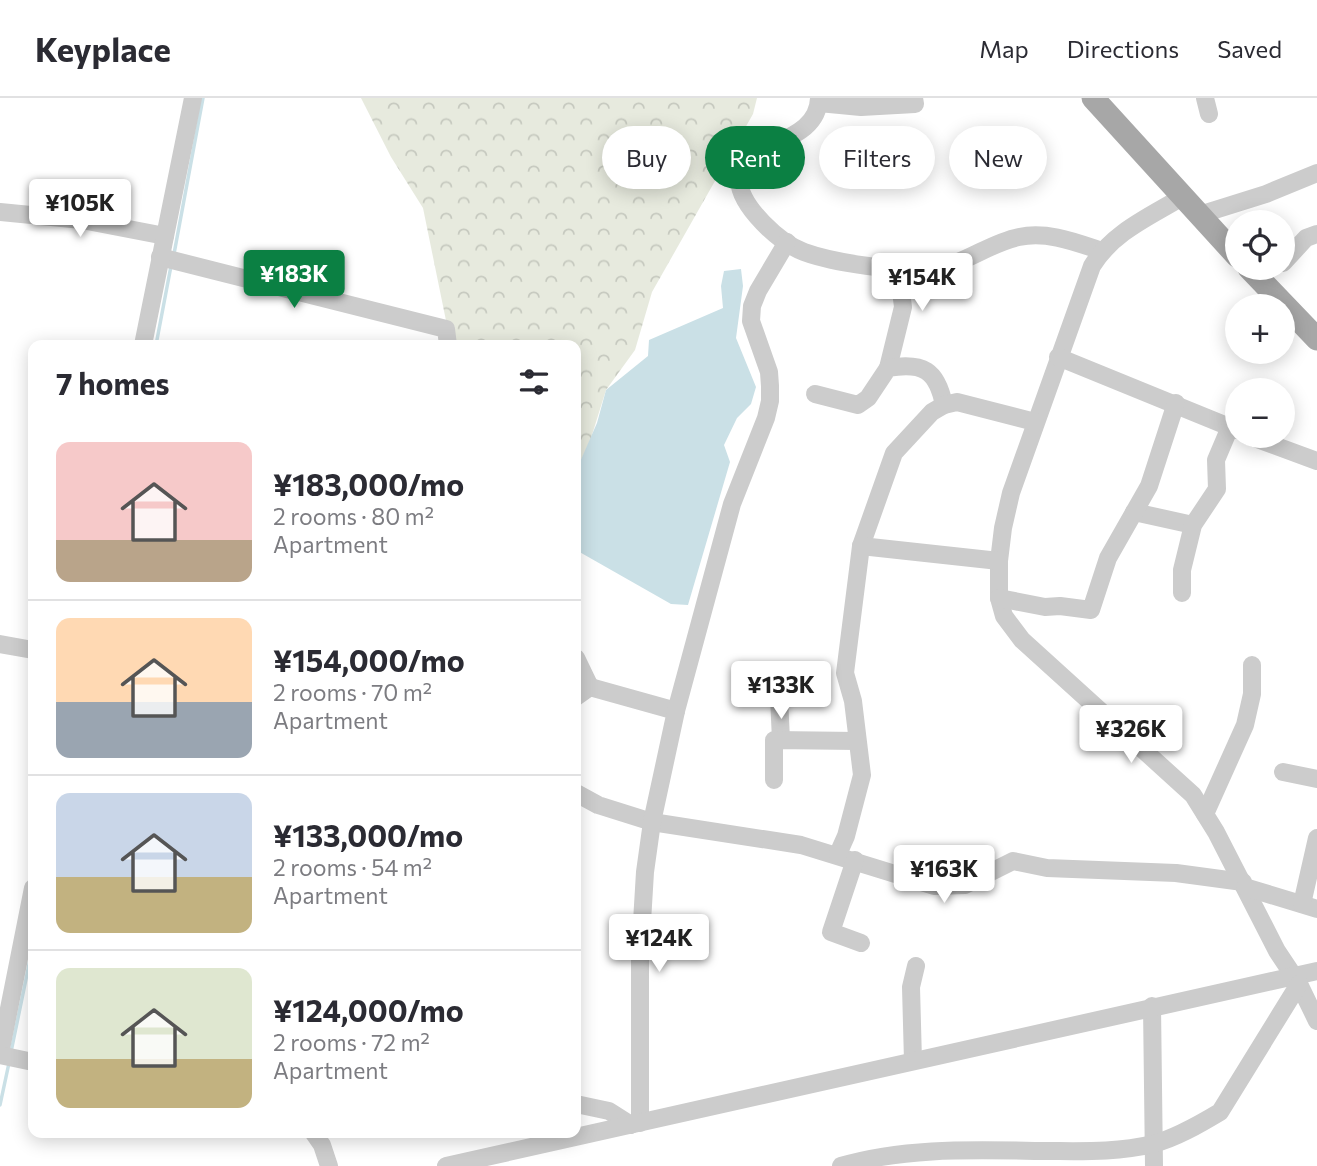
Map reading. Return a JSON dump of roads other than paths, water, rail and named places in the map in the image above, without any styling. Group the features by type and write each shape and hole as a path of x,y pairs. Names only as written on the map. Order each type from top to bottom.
{"main road":[{"path":"1093,98 1225,243"},
{"path":"1270,280 1317,339"}],"street":[{"path":"144,340 192,98"},
{"path":"914,98 915,104 861,107 819,101 803,131 745,162 739,178 743,195 757,217 802,251 826,258 885,267 930,270 952,265 1020,237 1058,237 1102,251"},
{"path":"1199,215 1266,194 1317,173"},
{"path":"1182,197 1123,232 1102,251 1085,283 1011,493 999,561 999,597 1004,616 1021,640 1193,795 1317,1021"},
{"path":"0,212 82,219 165,236"},
{"path":"1295,249 1306,237 1317,234"},
{"path":"635,1124 640,955 645,872 652,822 676,711 732,504 771,401 769,372 753,329 752,306 787,242"},
{"path":"160,257 446,329 448,340"},
{"path":"815,394 858,405 868,398 888,368 903,307 901,291 885,267"},
{"path":"1058,357 1225,425"},
{"path":"888,368 918,368 930,373 938,381 944,405"},
{"path":"838,854 846,836 862,775 853,701 845,673 861,546 894,453 932,412 957,402 1035,422"},
{"path":"999,597 1045,607 1091,610 1108,558 1149,486 1176,403"},
{"path":"1182,593 1182,570 1193,526 1217,489 1216,460 1225,444"},
{"path":"1282,448 1317,461"},
{"path":"1134,512 1193,526"},
{"path":"861,546 999,561"},
{"path":"0,644 28,649"},
{"path":"1205,814 1245,724 1252,694 1252,665"},
{"path":"583,692 676,711"},
{"path":"779,697 781,740"},
{"path":"774,780 774,740 857,741"},
{"path":"1283,772 1317,779"},
{"path":"581,796 598,805 652,822 789,842 838,854 934,886 965,886 1013,861 1047,868 1176,873 1244,884 1310,906 1317,838"},
{"path":"855,860 831,932 861,943"},
{"path":"11,1057 28,926"},
{"path":"913,1061 911,987 916,966"},
{"path":"446,1166 510,1160 635,1124 1152,1006 1296,980 1317,971"},
{"path":"841,1166 902,1153 957,1150 1104,1151 1154,1144 1220,1112 1296,980"},
{"path":"1152,1006 1154,1166"},
{"path":"581,1105 609,1111 635,1124"},
{"path":"317,1138 329,1166"}],"water":[{"path":"741,269 743,286 736,338 756,387 751,404 737,418 724,445 730,462 688,605 671,604 581,553 581,460 597,423 606,390 648,356 649,340 723,308 721,286 724,271"}],"waterway":[{"path":"174,254 203,98"},
{"path":"157,340 171,266"},
{"path":"11,1052 28,969"},
{"path":"0,1105 9,1063"}]}
